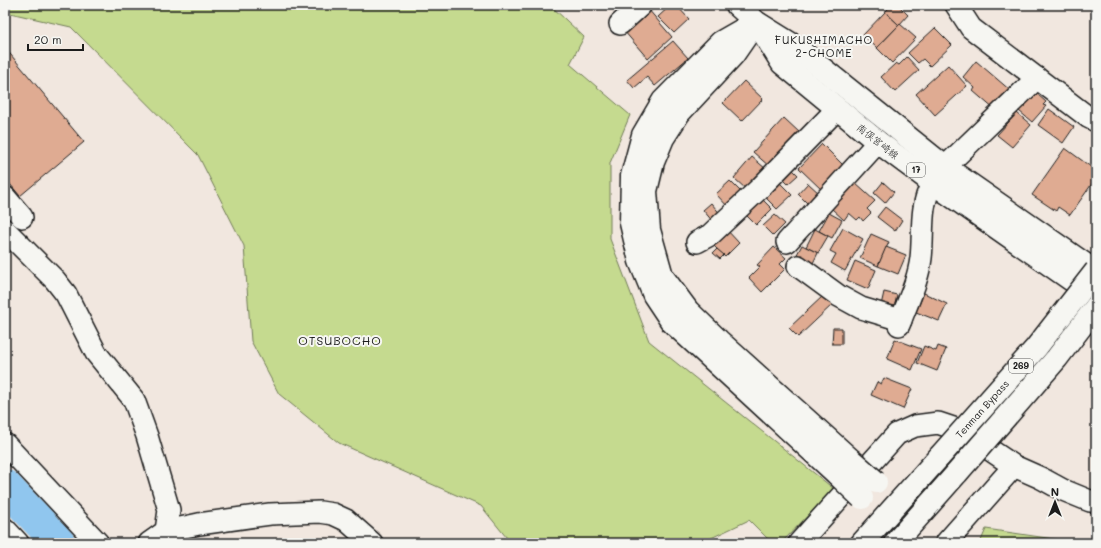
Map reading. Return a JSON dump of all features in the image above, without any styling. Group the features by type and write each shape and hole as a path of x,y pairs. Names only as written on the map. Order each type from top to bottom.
{"main road":[{"name":"南俣宮崎線","path":"737,5 756,22 793,45 935,180 1096,271"},
{"name":"南俣宮崎線","path":"756,22 782,63 837,109 878,142 935,180 1096,297"},
{"path":"756,22 733,56 679,113 663,138 653,162 646,191 649,230 662,276 688,311 845,468 862,498 899,538"},
{"name":"Tenman Bypass","path":"862,543 1036,348 1096,271"},
{"name":"269","path":"899,538 1057,358 1096,307"},
{"path":"845,468 876,482 898,502 920,515"}],"street":[{"path":"620,24 641,5"},
{"path":"956,5 971,28 1088,117 1096,121"},
{"path":"798,266 839,296 861,308 900,322 913,290 921,258 923,211 935,180 1037,78"},
{"path":"697,242 710,235 759,189 837,109"},
{"path":"787,242 878,142"},
{"path":"5,197 22,217"},
{"path":"5,230 55,280 66,294 96,353 134,400 147,436 169,510 166,531"},
{"path":"799,543 898,434 915,426 938,423 962,431 1014,466 1063,490 1096,502"},
{"path":"5,444 98,543"},
{"path":"946,543 1014,466"},
{"path":"149,543 166,531 199,524 270,514 320,512 333,514 346,520 372,543"},
{"path":"5,529 18,543"}],"green space":[{"path":"5,5 550,5 584,37 570,64 630,115 610,163 610,239 649,341 834,489 781,543 772,543 749,520 707,540 708,543 511,543 481,506 339,443 279,394 251,341 244,246 198,155 71,27 10,13 5,14"},
{"path":"986,529 1081,543 980,543"}],"building":[{"path":"671,5 676,5 689,19 674,33 658,17"},
{"path":"892,5 898,5 908,15 899,25 885,12"},
{"path":"648,9 672,37 648,59 624,31"},
{"path":"885,12 899,25 877,48 863,35"},
{"path":"900,24 916,38 892,63 877,48"},
{"path":"935,28 952,45 930,66 923,59 918,63 908,53"},
{"path":"673,41 688,58 655,86 647,77 634,88 627,80"},
{"path":"5,48 84,142 20,196 5,178"},
{"path":"907,57 919,70 895,92 881,77 896,63 899,65"},
{"path":"976,61 1011,91 995,110 973,91 975,88 963,77"},
{"path":"948,65 967,86 935,115 916,94"},
{"path":"744,81 763,99 742,121 723,103"},
{"path":"1037,94 1046,102 1043,105 1046,106 1032,122 1019,111 1032,95 1034,97"},
{"path":"1049,109 1074,127 1063,143 1038,125"},
{"path":"1017,113 1031,125 1012,147 997,135"},
{"path":"784,118 800,133 770,167 753,152"},
{"path":"822,144 846,168 823,191 799,168"},
{"path":"1065,148 1091,167 1096,161 1096,178 1070,215 1058,207 1056,211 1032,195"},
{"path":"752,157 766,169 747,190 734,178"},
{"path":"790,167 798,175 788,184 781,177"},
{"path":"777,180 792,195 777,209 763,195"},
{"path":"730,181 743,194 729,208 716,194"},
{"path":"883,182 894,192 885,203 874,193"},
{"path":"808,183 820,194 809,205 798,194"},
{"path":"855,183 875,201 867,209 871,213 863,221 860,217 857,220 849,213 844,220 832,209"},
{"path":"759,196 772,209 756,225 743,212"},
{"path":"711,203 722,216 714,223 703,210"},
{"path":"885,207 902,220 895,231 877,217"},
{"path":"829,213 842,220 832,238 819,231"},
{"path":"775,215 785,224 773,236 763,226"},
{"path":"843,228 863,239 845,271 831,263 836,254 830,251"},
{"path":"726,229 739,243 725,257 712,244"},
{"path":"815,229 828,236 818,253 806,247"},
{"path":"871,234 889,242 878,266 860,258"},
{"path":"802,245 818,253 811,267 795,258"},
{"path":"774,247 786,258 780,264 785,269 762,292 749,278 760,267 757,265"},
{"path":"886,247 906,255 898,274 878,266"},
{"path":"717,249 724,255 720,259 713,253"},
{"path":"855,261 876,270 868,289 847,280"},
{"path":"884,292 897,295 893,313 880,310"},
{"path":"924,293 947,304 939,321 916,312"},
{"path":"824,295 833,304 798,337 789,328"},
{"path":"833,328 842,328 842,344 832,344"},
{"path":"895,339 921,349 912,370 887,359"},
{"path":"924,346 936,351 938,346 946,349 937,371 917,363"},
{"path":"884,378 912,389 903,409 871,395 877,382 881,384"}],"waterway":[{"path":"5,486 59,543"}],"district":[{"name":"FUKUSHIMACHO 2-CHOME","path":"824,46"},
{"name":"OTSUBOCHO","path":"340,341"}]}
